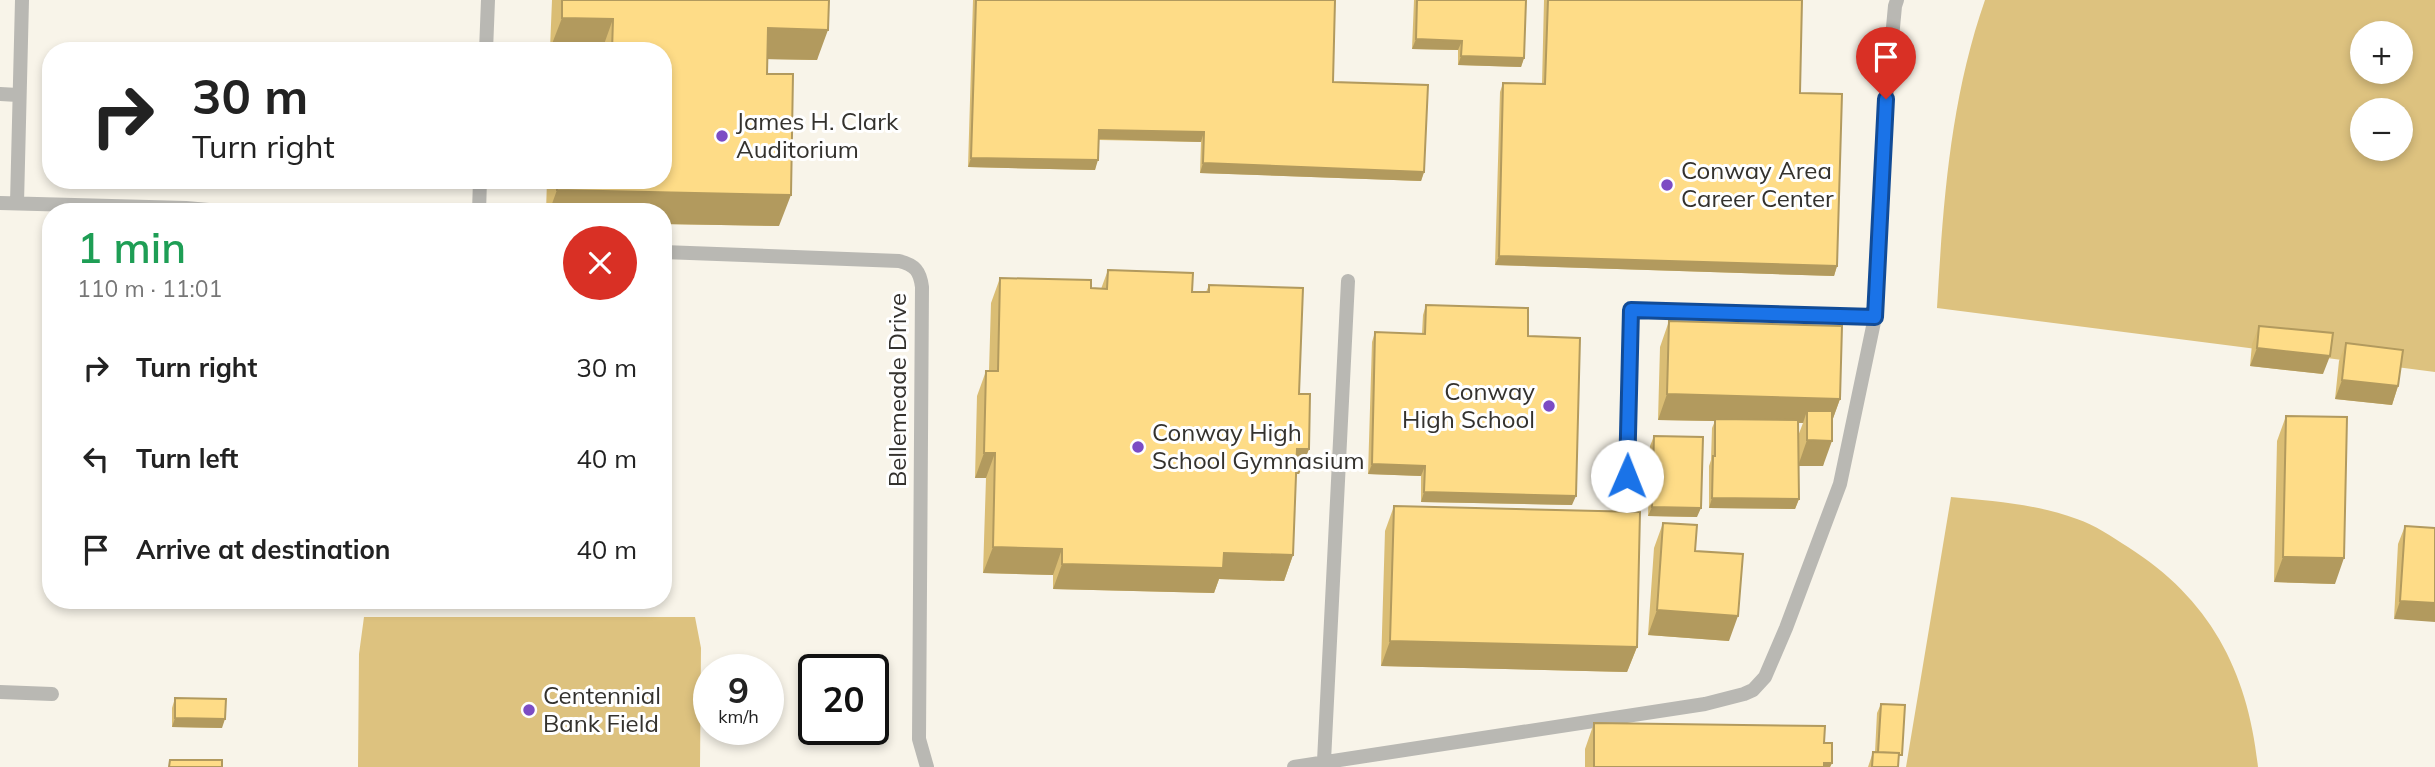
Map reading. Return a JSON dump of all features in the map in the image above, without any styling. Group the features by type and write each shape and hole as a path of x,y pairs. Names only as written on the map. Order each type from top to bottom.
{"lane":[{"path":"18,203 18,95 22,0"},
{"path":"486,42 488,0"},
{"path":"1294,767 1705,704 1737,697 1753,690 1765,677 1840,484 1875,317 1884,122 1897,0"},
{"path":"0,94 18,95"},
{"path":"0,203 42,204"},
{"name":"Bellemeade Drive","path":"672,252 899,261 918,269 922,287 919,738 927,767"},
{"path":"1324,761 1348,281"},
{"path":"1627,476 1631,310 1875,317"},
{"path":"0,692 52,694"}],"shaded area":[{"path":"1985,0 2435,0 2435,372 1937,308 1950,153 1964,76"},
{"path":"1951,497 2031,507 2077,519 2110,535 2157,567 2203,614 2220,640 2245,699 2258,767 1906,767"},
{"name":"Centennial Bank Field","path":"364,617 695,617 701,654 693,654 693,745 700,745 700,767 358,767 359,654"}],"building":[{"name":"James H. Clark Auditorium","path":"562,0 829,0 828,30 768,28 767,74 793,74 791,195 557,190 672,189 672,42 612,42 613,19 562,18"},
{"path":"976,0 1335,0 1333,82 1428,85 1424,172 1203,163 1204,132 1099,130 1098,160 971,158"},
{"path":"1417,0 1526,0 1524,58 1461,56 1462,41 1416,39"},
{"name":"Conway Area Career Center","path":"1548,0 1802,0 1800,93 1842,94 1837,266 1499,256 1503,83 1545,84"},
{"name":"Conway High School Gymnasium","path":"1108,270 1193,273 1192,292 1209,292 1209,285 1303,288 1299,394 1310,394 1309,449 1297,449 1293,555 1224,553 1223,568 1062,564 1062,549 993,547 995,453 984,453 986,371 998,371 1000,278 1091,280 1091,288 1107,289"},
{"path":"1426,305 1528,308 1528,336 1580,338 1576,496 1424,492 1425,466 1372,464 1375,332 1425,334"},
{"path":"1669,321 1842,326 1840,399 1667,394"},
{"path":"2259,326 2333,333 2330,356 2257,348"},
{"path":"2346,343 2403,350 2398,386 2342,380"},
{"path":"1807,411 1832,411 1832,441 1807,440"},
{"path":"2286,416 2347,417 2344,558 2283,557"},
{"path":"1715,419 1798,420 1799,499 1712,498"},
{"path":"1654,436 1703,437 1701,508 1652,507"},
{"path":"1394,506 1640,512 1637,647 1390,641"},
{"path":"1663,523 1697,525 1695,551 1743,554 1738,616 1657,610"},
{"path":"2405,526 2435,528 2435,603 2400,601"},
{"path":"175,698 226,699 225,719 175,718"},
{"path":"1881,704 1905,705 1902,755 1878,752"},
{"path":"1594,723 1825,726 1824,743 1832,743 1832,763 1824,763 1824,767 1594,767"},
{"path":"1873,752 1899,753 1898,767 1872,767"},
{"path":"170,760 222,760 222,767 169,767"}],"place":[{"name":"James H. Clark Auditorium","path":"722,136"},
{"name":"Conway Area Career Center","path":"1667,185"},
{"name":"Conway High School","path":"1549,406"},
{"name":"Conway High School Gymnasium","path":"1138,447"},
{"name":"Centennial Bank Field","path":"529,710"}],"route":[{"path":"1627,476 1631,310 1875,317 1886,99"}]}
